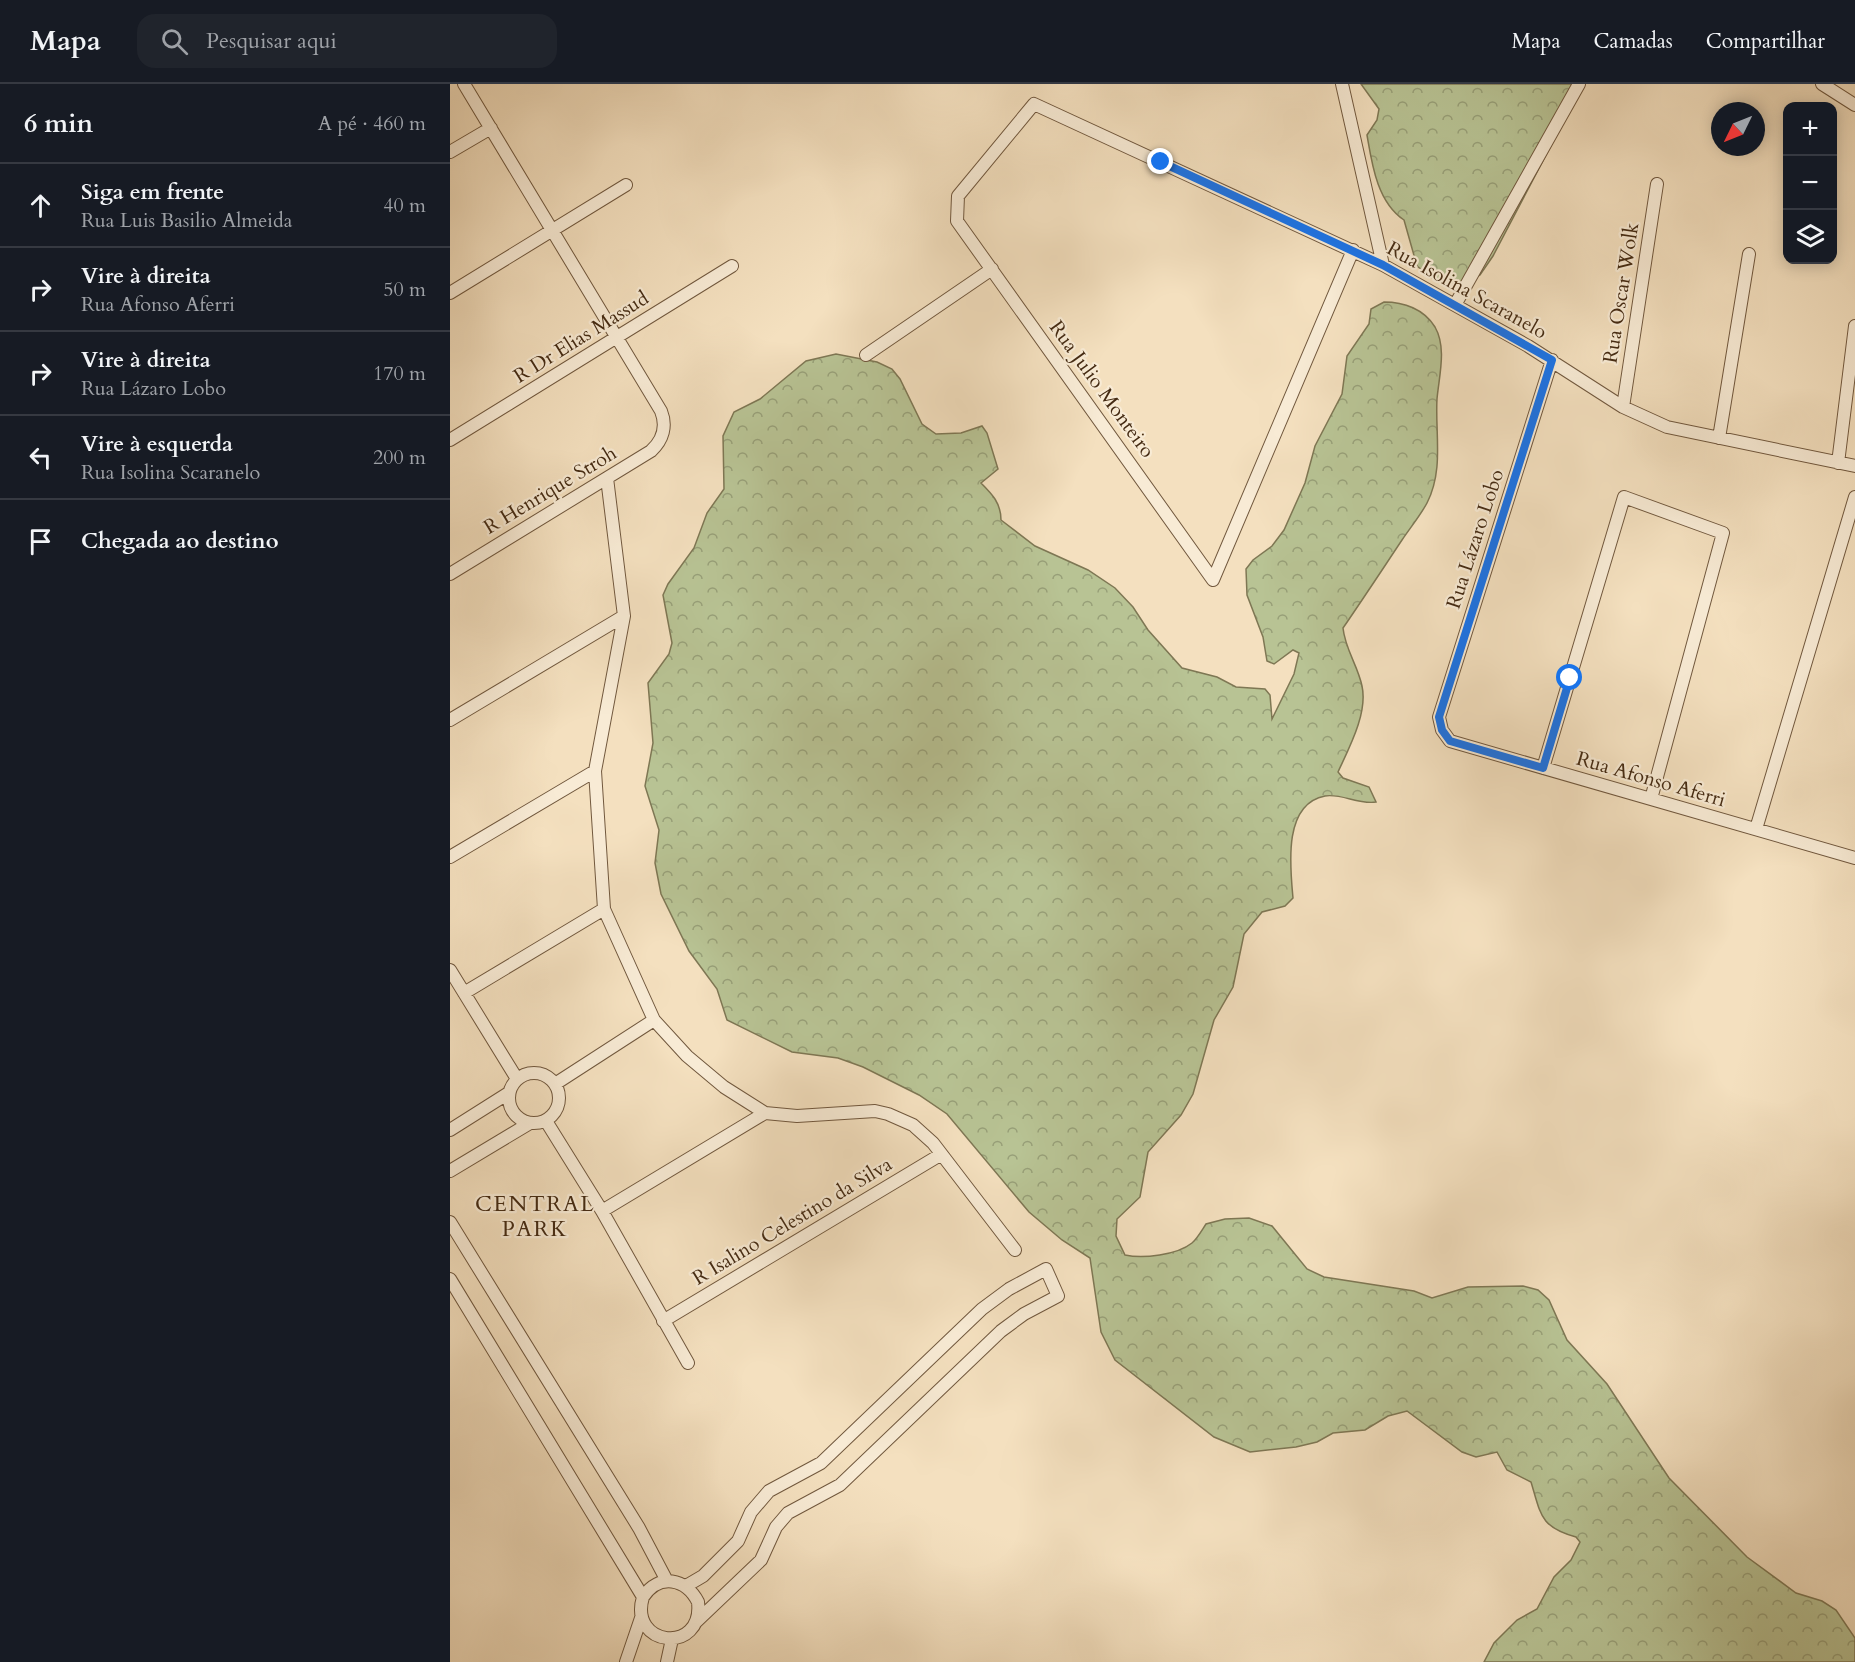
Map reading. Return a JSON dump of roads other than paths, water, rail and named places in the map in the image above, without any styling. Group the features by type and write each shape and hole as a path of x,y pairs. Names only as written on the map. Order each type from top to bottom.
{"street":[{"path":"464,84 617,337"},
{"path":"1342,84 1383,265"},
{"path":"1455,305 1579,84"},
{"path":"1822,84 1855,105"},
{"name":"Rua Isolina Scaranelo","path":"957,221 958,196 1034,104 1383,265 1552,360 1623,407 1667,427 1855,466"},
{"path":"450,152 490,128"},
{"name":"Rua Oscar Wolk","path":"1623,407 1657,184"},
{"path":"450,292 626,185"},
{"name":"Rua Julio Monteiro","path":"957,221 1213,580 1353,250"},
{"path":"1719,438 1749,254"},
{"name":"R Dr Elias Massud","path":"450,440 732,266"},
{"path":"866,355 992,269"},
{"path":"1838,463 1855,326"},
{"name":"R Henrique Stroh","path":"450,574 651,451 663,433 661,411 617,337"},
{"name":"Rua Lázaro Lobo","path":"1442,730 1439,717 1552,360"},
{"path":"607,478 624,616 595,771 604,909 654,1020 687,1056 724,1087 765,1113 829,1115 861,1110 888,1114 923,1134 1015,1250"},
{"path":"1543,768 1624,497 1723,532 1651,799"},
{"path":"1756,829 1855,497"},
{"path":"450,720 624,616"},
{"name":"Rua Afonso Aferri","path":"1442,730 1450,741 1855,858"},
{"path":"450,857 595,771"},
{"path":"464,993 604,909"},
{"path":"450,970 517,1079"},
{"path":"555,1084 654,1020"},
{"path":"450,1130 507,1094 517,1079 530,1073 544,1075 555,1084 560,1097 556,1111 546,1121 530,1123 450,1171"},
{"path":"507,1094 511,1108 518,1118 530,1123"},
{"path":"602,1211 765,1113"},
{"path":"546,1121 602,1211 688,1363"},
{"name":"R Isalino Celestino da Silva","path":"663,1321 940,1155"},
{"path":"450,1222 639,1528 666,1581"},
{"path":"641,1618 653,1634 672,1639 690,1631 696,1622 760,1560 776,1527 789,1513 840,1485 1001,1331 1024,1314 1058,1296 1046,1269 1009,1289 982,1309 821,1463 769,1491 751,1512 738,1541 702,1576 686,1586"},
{"path":"450,1279 643,1597 641,1618 626,1662"},
{"path":"643,1597 653,1586 666,1581 686,1586 698,1602 696,1622"},
{"path":"667,1662 672,1639"}],"district":[{"name":"CENTRAL PARK","path":"535,1216"}]}
